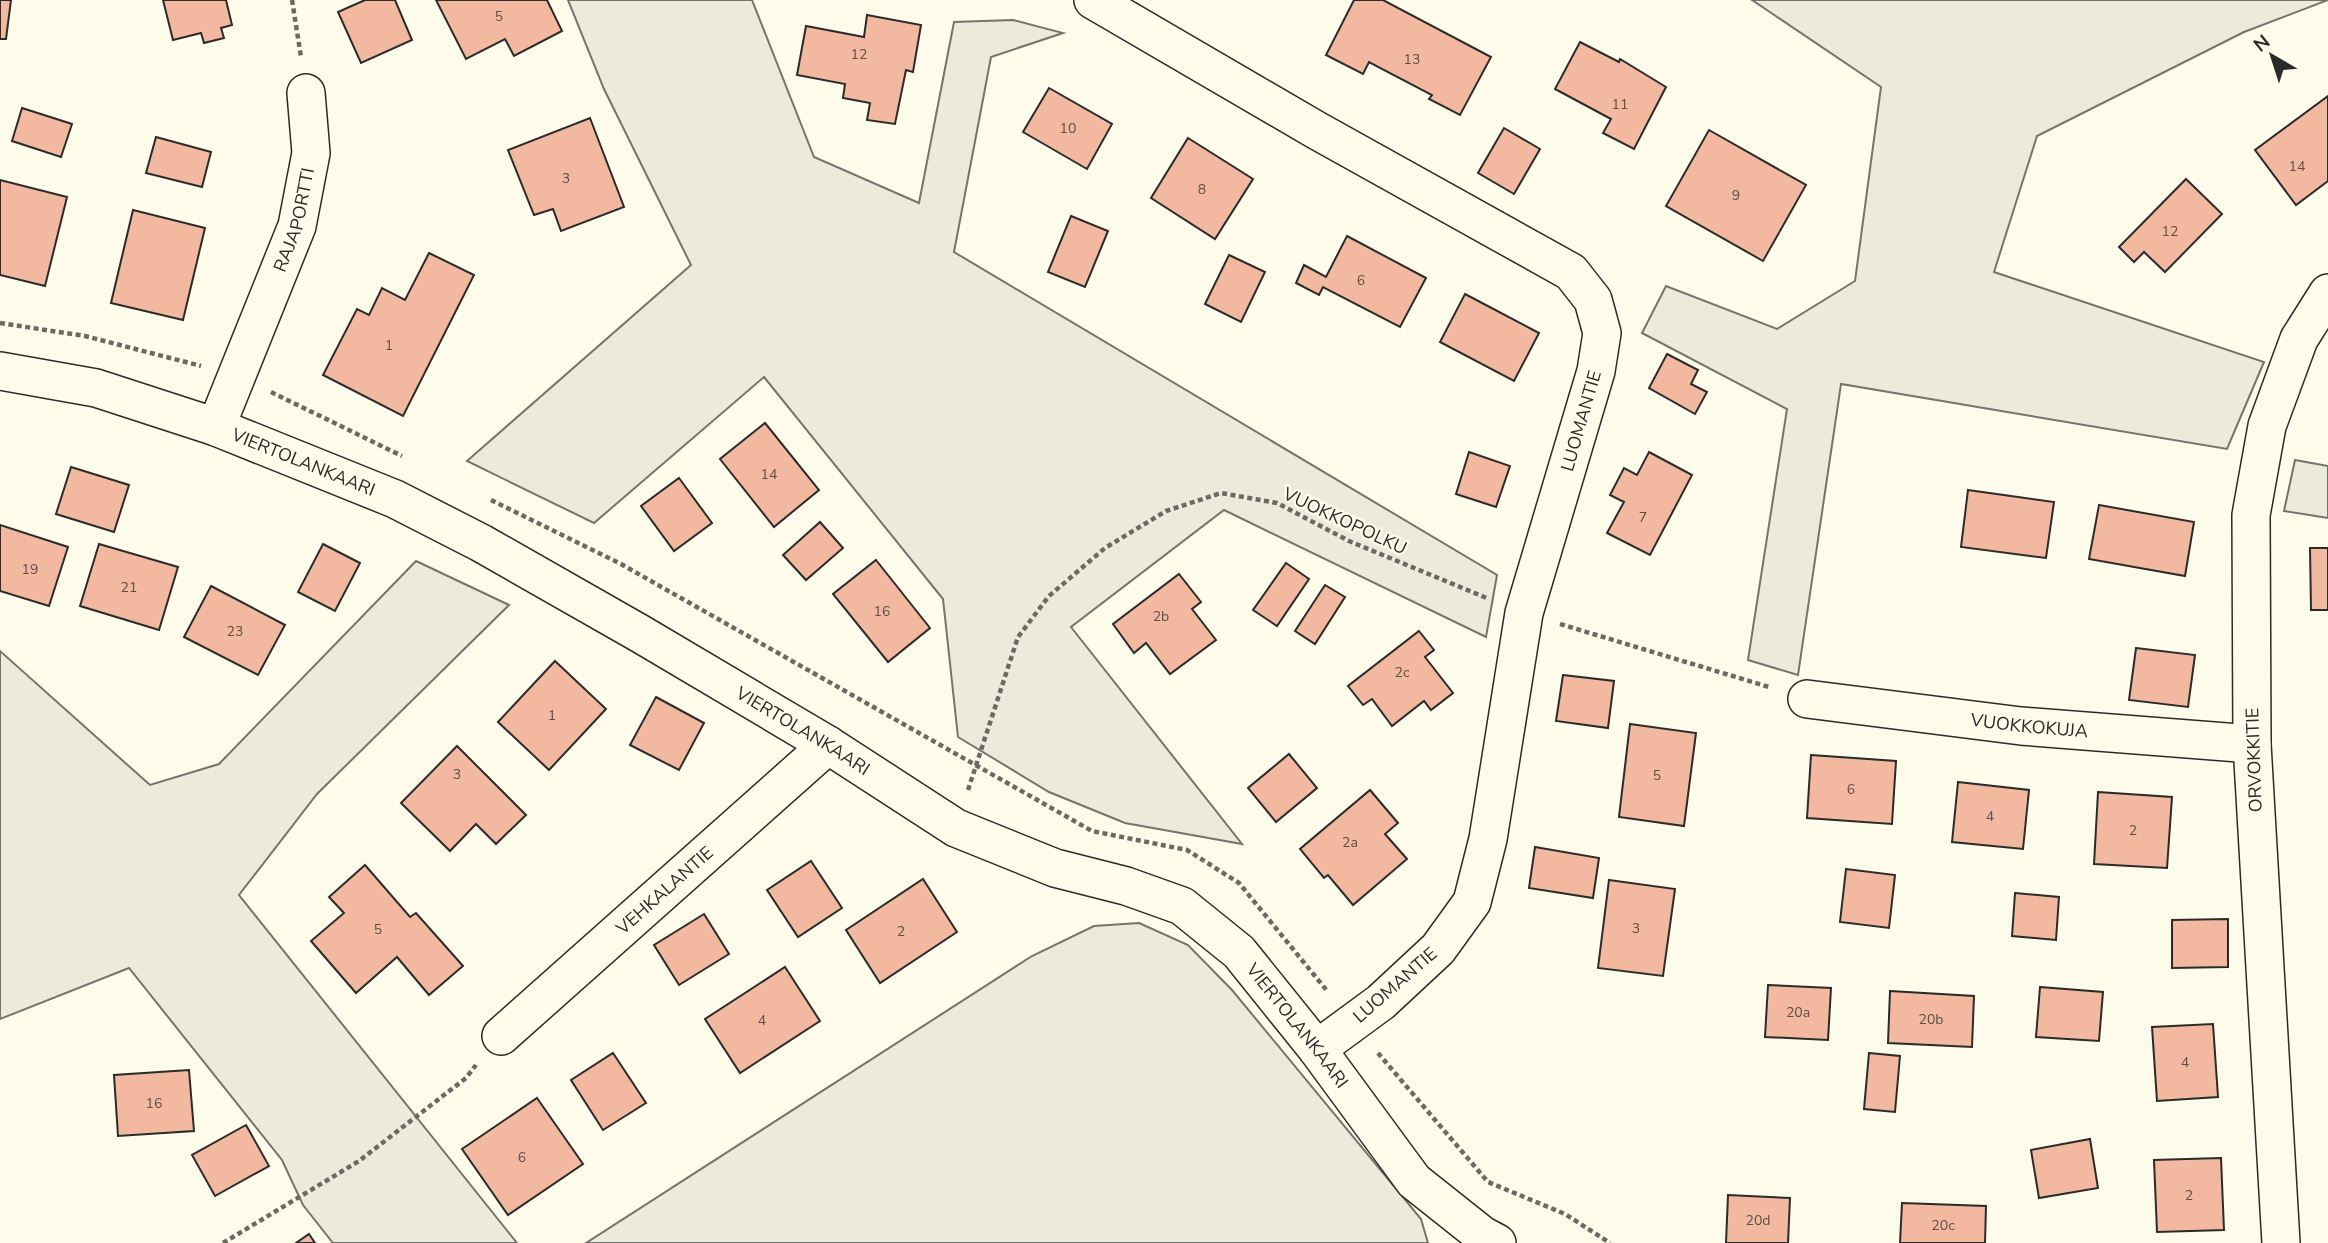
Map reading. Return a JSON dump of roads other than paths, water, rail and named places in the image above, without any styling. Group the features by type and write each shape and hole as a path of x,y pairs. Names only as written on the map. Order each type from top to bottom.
{"street":[{"name":"LUOMANTIE","path":"1093,0 1316,130 1570,272 1593,300 1602,333 1596,371 1524,613 1489,839 1472,902 1437,949 1381,1002 1317,1049"},
{"name":"RAJAPORTTI","path":"216,427 297,226 311,153 306,93"},
{"name":"ORVOKKITIE","path":"2281,1243 2252,744 2251,515 2267,426 2299,339 2328,293"},
{"name":"VIERTOLANKAARI","path":"0,371 96,388 216,427 395,499 639,633 828,745 956,828 1055,868 1126,886 1182,906 1239,952 1317,1049 1414,1181 1482,1235 1497,1243"},
{"name":"VUOKKOKUJA","path":"1807,699 2021,726 2252,744"},
{"name":"VEHKALANTIE","path":"501,1036 828,745"}]}
